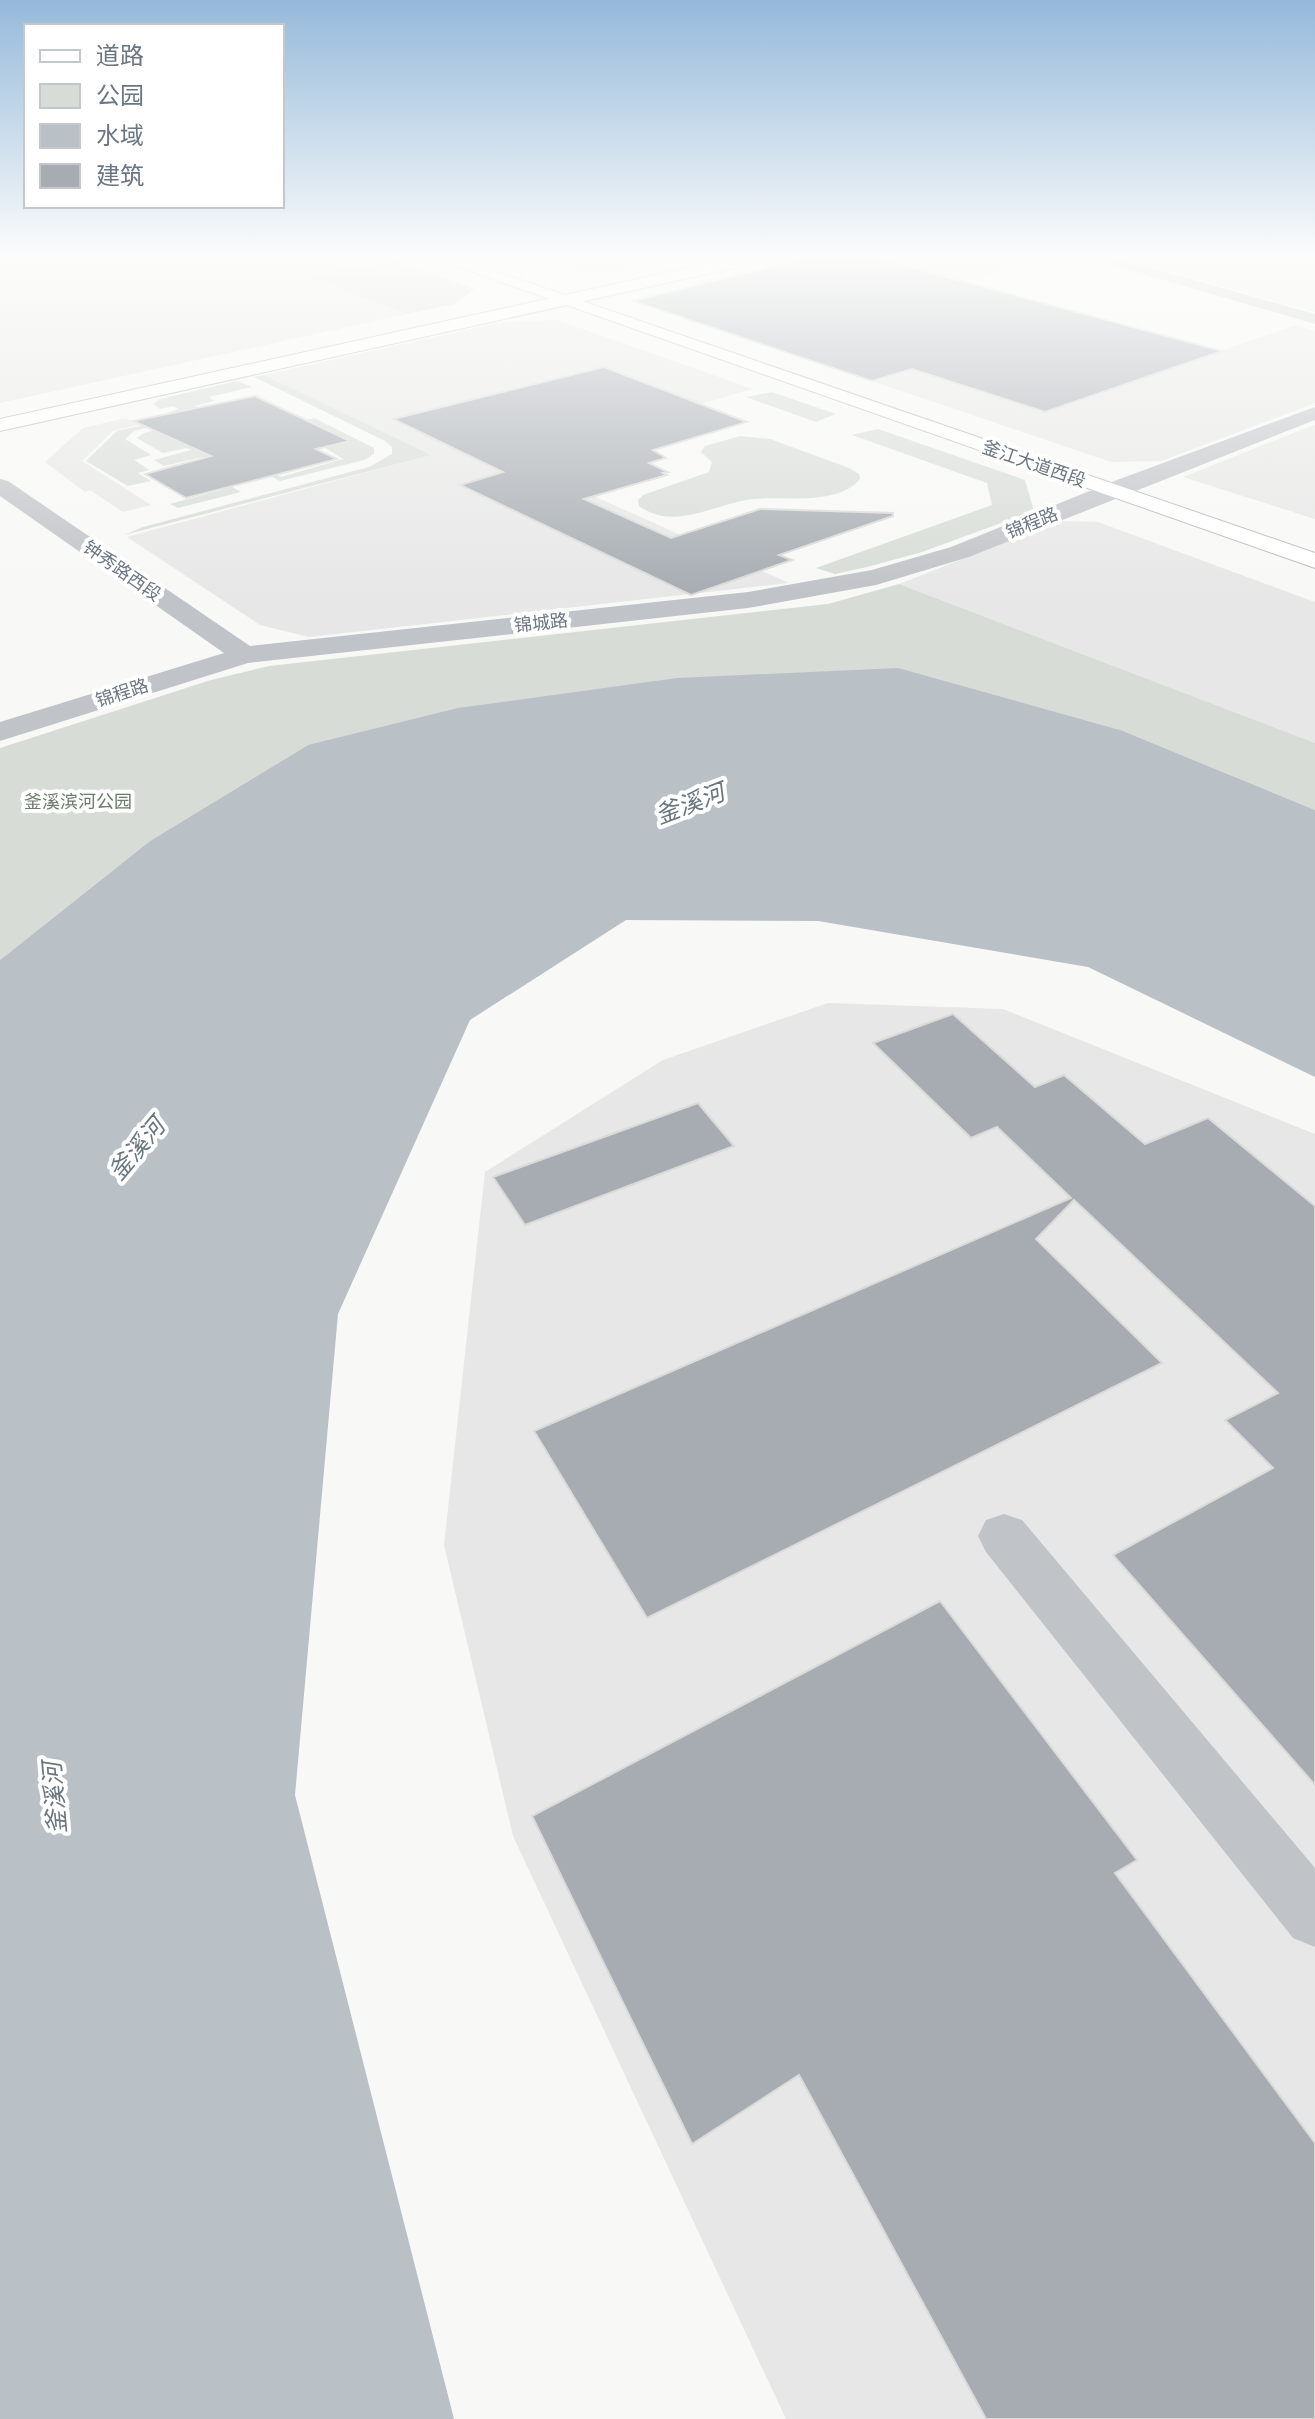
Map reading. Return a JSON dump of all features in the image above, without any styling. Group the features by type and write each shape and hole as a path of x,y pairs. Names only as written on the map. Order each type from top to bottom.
{"main road":[{"path":"0,415 220,369"},
{"path":"0,425 246,369"},
{"name":"釜江大道西段","path":"771,369 1118,488 1315,551"},
{"name":"釜江大道西段","path":"1118,488 1315,561"}],"street":[{"name":"锦程路","path":"835,586 960,552 1315,413"},
{"name":"钟秀路西段","path":"0,486 245,655"},
{"name":"锦城路","path":"245,655 748,600 835,586"},
{"name":"锦程路","path":"0,732 245,655"},
{"path":"1004,1536 1315,1916"}],"shaded area":[{"path":"0,369 156,369 0,403"},
{"path":"291,369 696,369 753,389 508,458 789,583 309,637 260,625 127,537 430,455 264,375"},
{"path":"912,369 1045,412 1169,369 1315,369 1315,403 1161,461 1111,462 872,381"},
{"path":"126,418 138,425 113,431 82,461 151,505 123,512 90,490 85,492 45,462 83,428"},
{"path":"1315,425 1315,519 1183,477 1311,426"},
{"path":"1059,521 1098,522 1315,602 1315,743 899,584"},
{"path":"828,1003 1003,1009 1315,1134 1315,2419 786,2419 513,1836 444,1545 485,1172 663,1060"}],"green space":[{"path":"264,375 431,455 124,535 143,527 369,467 392,454 392,447 385,441 254,377"},
{"path":"237,381 252,387 209,397 214,401 195,406 208,414 180,420 167,413 179,409 173,406 160,409 153,404 160,399"},
{"path":"772,392 836,414 816,422 746,397"},
{"path":"314,418 374,448 374,454 364,460 280,481 261,471 223,482 241,492 178,508 170,504 225,489 212,481 264,467 281,477 343,459 313,440 302,421"},
{"path":"195,421 219,466 202,457 164,466 154,460 191,450 186,448 163,453 137,438 144,433"},
{"path":"158,425 134,431 125,439 151,455 134,460 149,470 138,473 151,481 128,486 86,461 117,431"},
{"path":"878,429 1025,480 1034,511 922,552 867,567 835,574 816,568 992,505 987,483 852,435"},
{"path":"740,436 770,439 849,468 859,474 860,479 838,493 825,496 753,499 681,516 653,513 639,506 638,500 643,495 709,472 712,462 701,452 705,446"},
{"name":"釜溪滨河公园","path":"899,584 1315,743 1315,810 1123,731 308,745 150,841 0,960 0,748 211,680 269,666 828,604"}],"water":[{"name":"釜溪河","path":"898,668 1123,731 1315,810 1315,1077 1088,967 818,921 626,920 470,1020 338,1314 295,1795 454,2419 0,2419 0,960 150,841 308,745 458,708 677,678"}],"building":[{"path":"596,369 609,369 747,422 653,450 666,458 649,463 668,472 663,473 667,475 584,499 671,538 760,509 893,513 893,516 779,555 792,560 691,595 460,485 503,472 393,419"},
{"path":"836,369 1170,369 1045,412 912,369 872,381"},
{"path":"255,396 350,441 316,449 337,459 186,498 145,474 211,456 133,421"},
{"path":"953,1014 1035,1087 1064,1075 1145,1144 1208,1118 1315,1206 1315,1785 1113,1555 1273,1468 1225,1420 1278,1393 1074,1200 1036,1239 1162,1363 647,1618 534,1431 1071,1198 997,1127 971,1138 873,1043"},
{"path":"698,1103 734,1146 525,1225 493,1177"},
{"path":"940,1601 1137,1860 1115,1873 1315,2143 1315,2419 986,2419 799,2075 692,2144 532,1816"}]}
